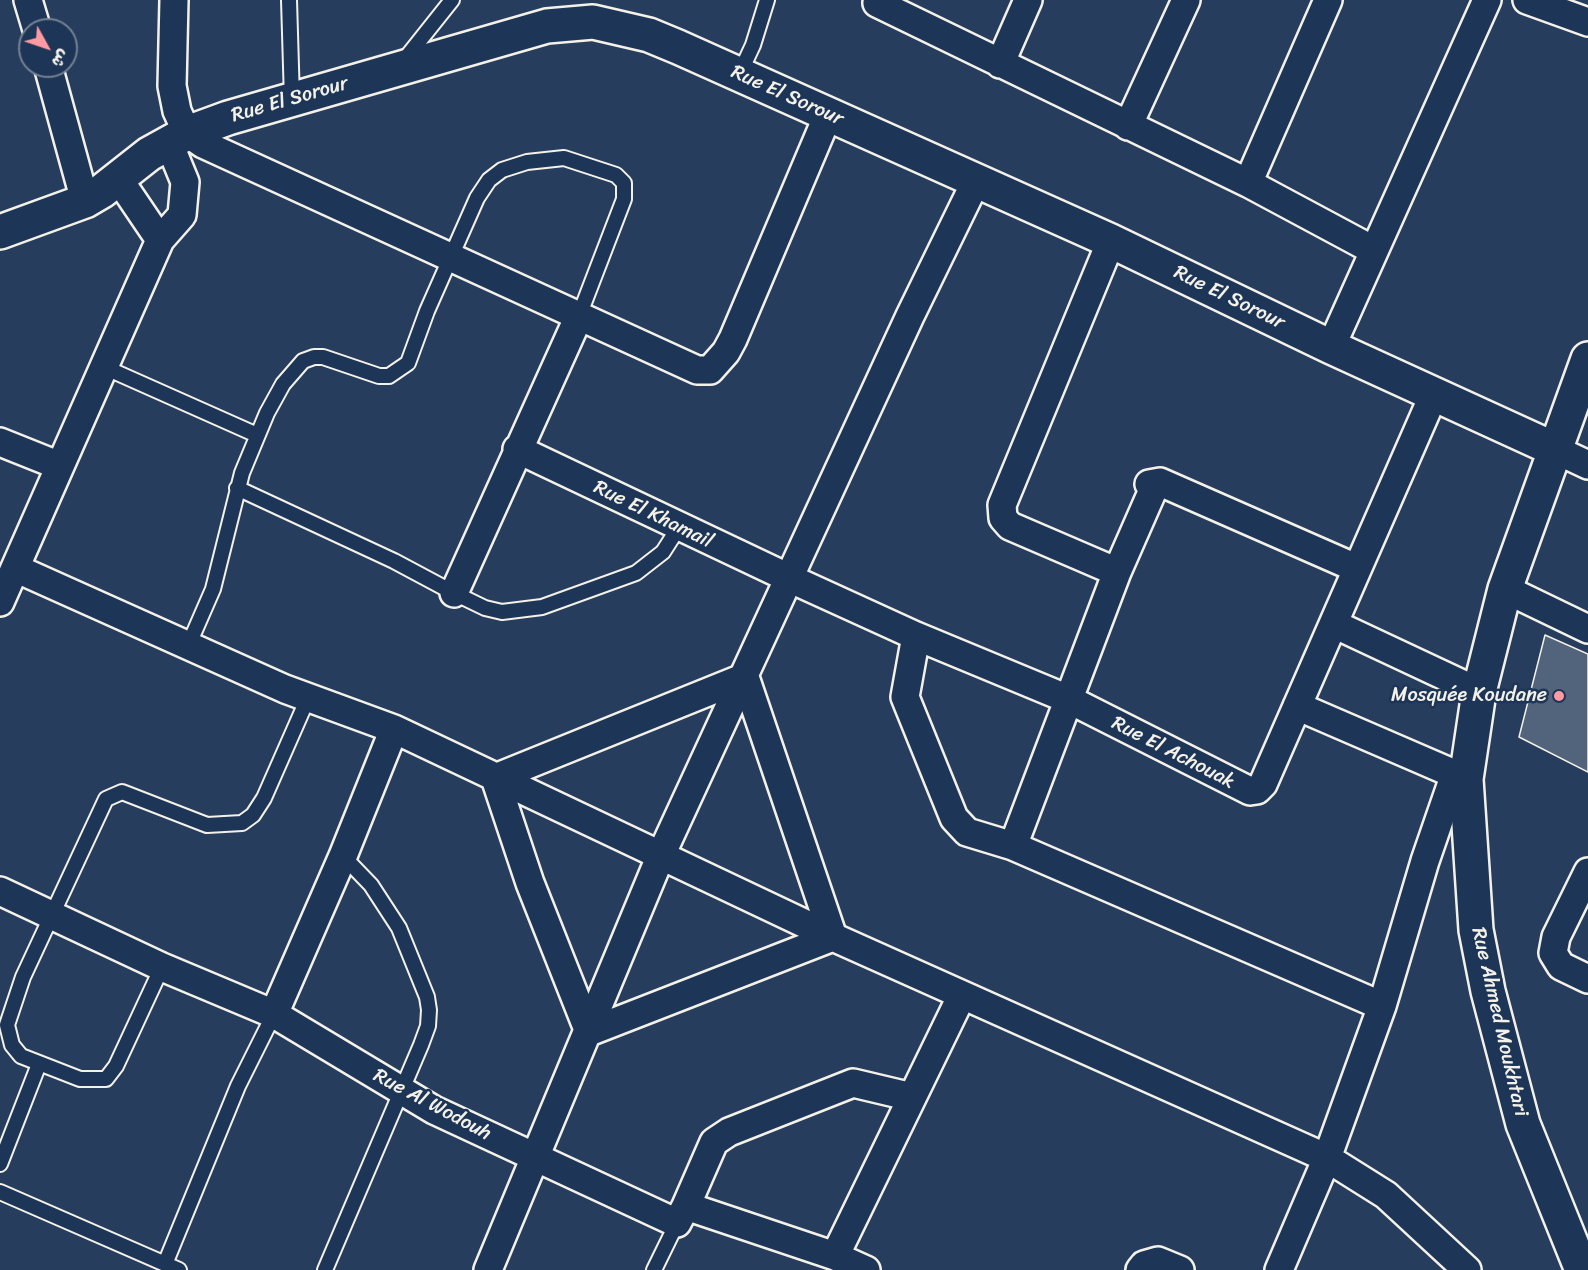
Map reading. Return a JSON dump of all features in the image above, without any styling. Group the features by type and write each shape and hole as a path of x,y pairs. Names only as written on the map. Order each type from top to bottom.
{"street":[{"path":"28,0 33,18"},
{"path":"0,602 160,240 182,215 186,197 178,138 177,111 172,86 174,0"},
{"path":"1000,64 1028,0"},
{"path":"1128,126 1186,0"},
{"path":"1248,183 1328,0"},
{"path":"1332,347 1373,250 1487,0"},
{"path":"1527,0 1588,22"},
{"path":"877,3 1248,183 1373,250"},
{"name":"Rue El Sorour","path":"0,232 85,201 178,138 292,100 547,26 592,22 649,35 1112,241 1332,347 1554,449"},
{"path":"51,78 85,201"},
{"path":"178,138 218,152 697,370 710,370 726,352 733,339 828,115"},
{"path":"118,178 160,240"},
{"path":"488,1270 661,855 791,579 910,316 976,181"},
{"path":"1112,241 1002,505 1003,518 1010,526 1117,572"},
{"path":"454,593 517,449 579,316"},
{"name":"Rue Ahmed Moukhtari","path":"1582,1270 1523,1124 1488,991 1476,930 1460,777 1505,589 1588,358"},
{"name":"Rue El Achouak","path":"791,579 916,636 1068,699 1250,791 1257,790 1263,784 1434,394"},
{"path":"0,442 60,466"},
{"name":"Rue El Khamail","path":"517,449 791,579"},
{"path":"1554,449 1588,465"},
{"path":"1013,846 1117,572 1153,490 1149,484 1160,482 1356,568"},
{"path":"15,568 308,698 394,729 833,937 1327,1158 1386,1196 1467,1270"},
{"path":"1505,589 1588,629"},
{"path":"1334,624 1479,692"},
{"path":"916,636 905,697 954,818 967,832 1013,846 1382,1006"},
{"path":"495,778 745,677"},
{"path":"745,677 833,937"},
{"path":"1279,1270 1327,1158 1382,1006 1425,861 1460,777 1297,706"},
{"path":"274,1014 343,856 394,729"},
{"path":"495,778 530,882 589,1032"},
{"path":"1588,872 1556,937 1553,953 1561,966 1588,980"},
{"name":"Rue Al Wodouh","path":"0,891 162,966 274,1014 401,1092 536,1157 682,1214 835,1256 866,1270"},
{"path":"589,1032 833,937"},
{"path":"835,1256 962,995"},
{"path":"682,1214 714,1142 729,1132 853,1083 912,1097"},
{"path":"1140,1270 1144,1265 1158,1261 1180,1270"}],"lane":[{"path":"289,0 292,100"},
{"path":"398,69 452,0"},
{"path":"739,75 753,45 767,0"},
{"path":"189,644 216,578 237,488 257,435 283,384 303,361 323,357 379,376 389,376 408,363 477,198 489,180 502,170 527,162 564,159 616,175 624,183 624,199 579,316"},
{"path":"104,367 257,435"},
{"path":"237,488 394,561 454,593 502,612 542,607 636,573 663,552 679,527"},
{"path":"162,966 116,1066 106,1079 80,1079 21,1056 8,1035 8,1025 23,977 99,813 112,795 122,792 136,796 207,825 242,823 253,815 273,779 308,698"},
{"path":"325,1270 428,1026 427,997 399,928 371,885 343,856"},
{"path":"165,1264 238,1086 274,1014"},
{"path":"0,1164 39,1064"},
{"path":"0,1192 178,1270"},
{"path":"654,1270 682,1214"}],"building":[{"name":"Mosquée Koudane","path":"1545,635 1588,654 1588,772 1519,737"}],"place":[{"name":"Mosquée Koudane","path":"1559,696"}]}
